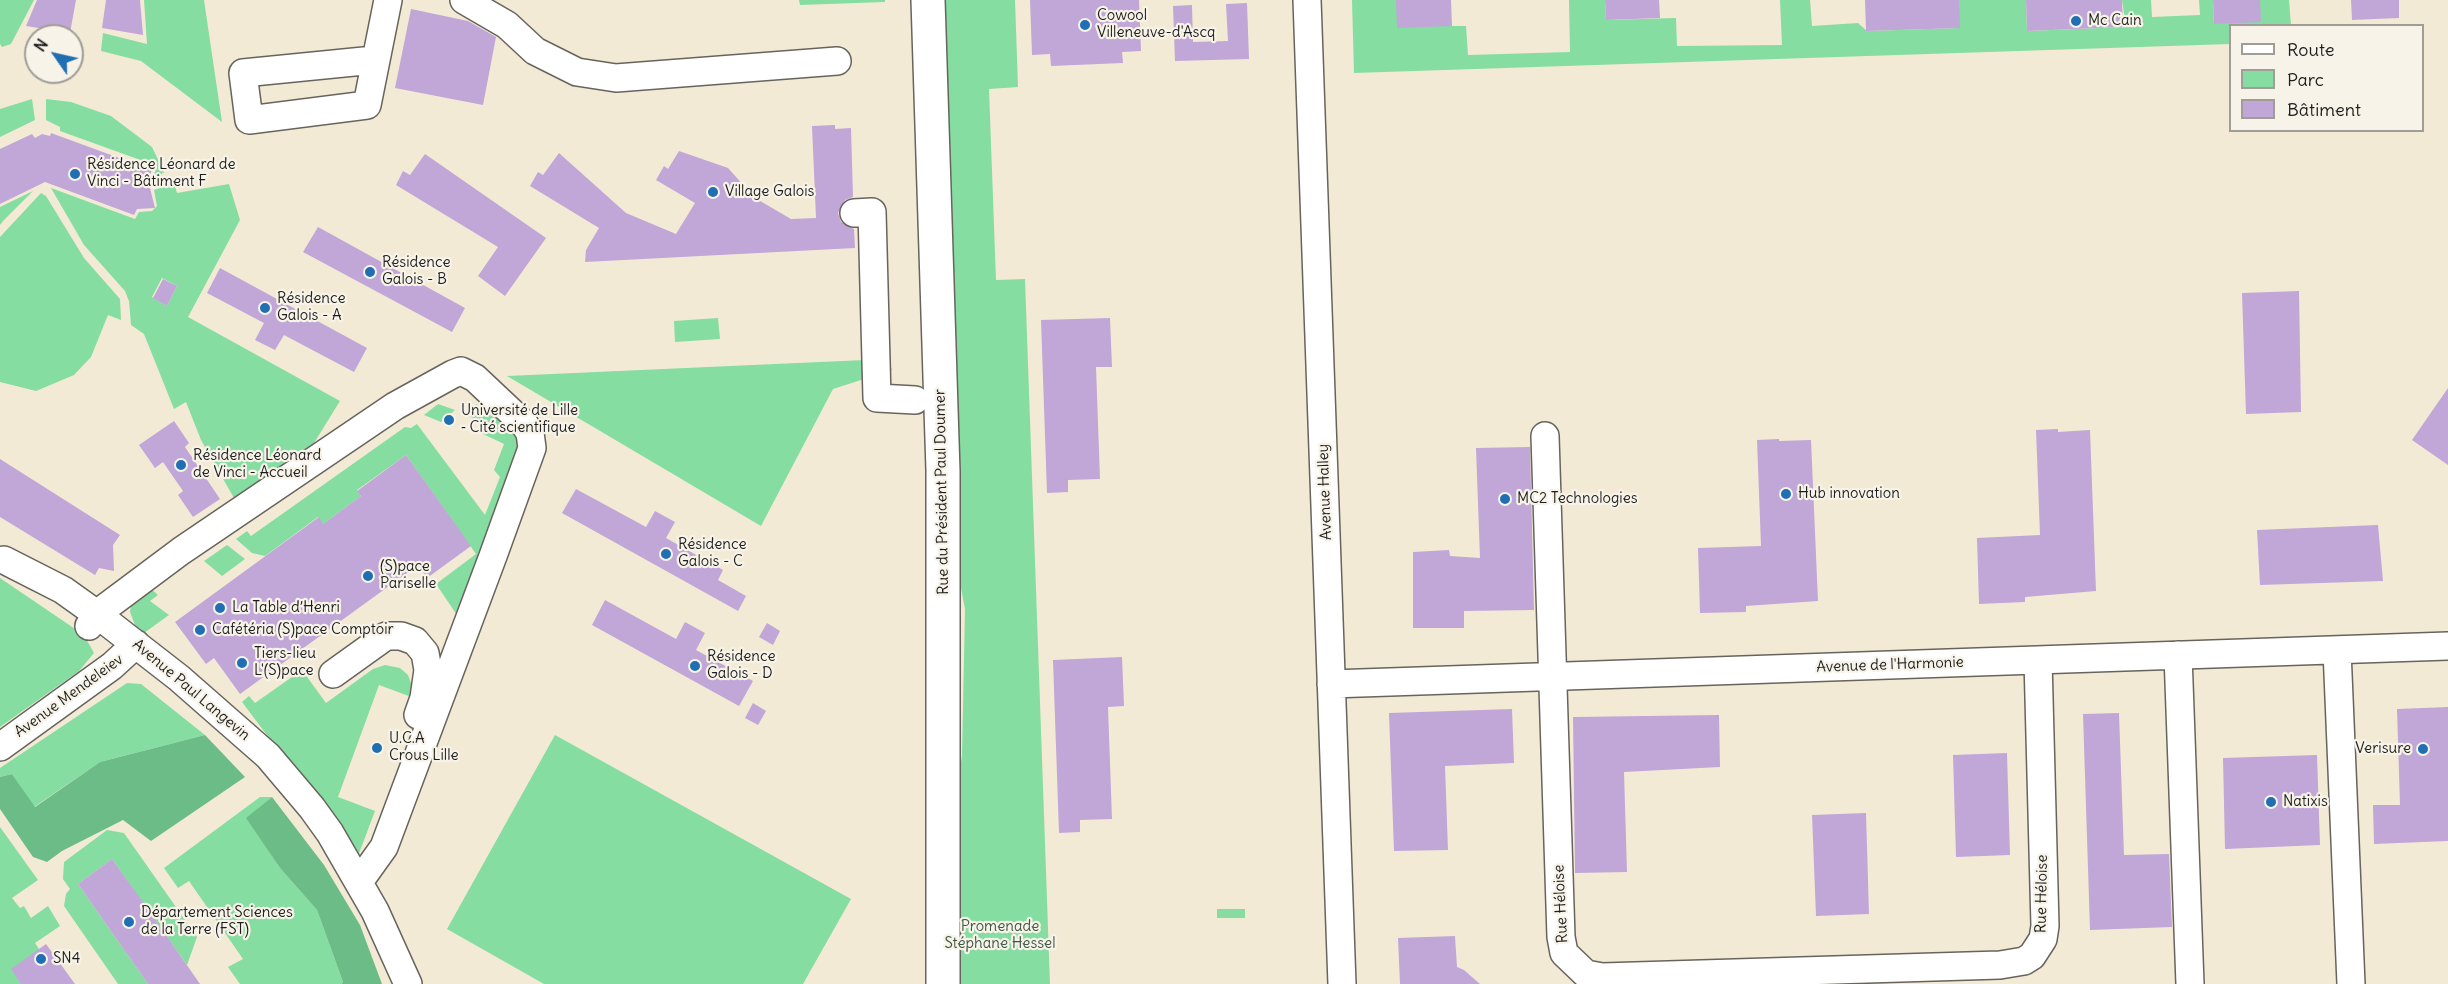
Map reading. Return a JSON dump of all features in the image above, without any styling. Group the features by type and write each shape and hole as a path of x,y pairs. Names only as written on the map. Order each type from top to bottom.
{"main road":[{"name":"Rue du Président Paul Doumer","path":"928,0 943,459 943,984"}],"street":[{"path":"374,60 243,73 249,120 367,105 374,60 388,0"},
{"path":"464,0 507,25 535,51 577,72 587,74 616,78 837,61"},
{"name":"Avenue Halley","path":"1307,0 1342,984"},
{"path":"854,213 872,212 877,398 915,400"},
{"path":"93,621 181,550 421,390 461,371 475,378 525,425 530,433 532,448 384,847 364,875"},
{"name":"Rue Héloise","path":"1545,436 1561,937 1564,953 1586,979 2000,965 2024,962 2032,956 2043,939 2044,926 2038,660"},
{"name":"Avenue Paul Langevin","path":"2,559 131,649 238,750 267,780 315,838 364,875 408,984"},
{"path":"333,674 386,636 401,636 415,641 425,653 428,670 424,698 373,837 364,875"},
{"name":"Avenue de l'Harmonie","path":"1332,684 2448,646"},
{"name":"Avenue Mendeleiev","path":"0,747 131,649"},
{"path":"2337,650 2351,984"},
{"path":"2178,655 2190,984"}],"green space":[{"path":"0,0 34,0 11,44 2,47 0,44"},
{"path":"144,0 204,0 222,122 141,61 101,51 103,33 147,44"},
{"path":"799,0 885,0 885,2 800,5"},
{"name":"Promenade Stéphane Hessel","path":"938,0 1015,0 1018,87 989,89 996,280 1025,279 1050,984 952,984 955,809 962,755 965,609 954,552"},
{"path":"1352,0 1396,0 1452,26 1466,26 1468,55 1570,52 1569,0 1605,0 1606,20 1676,18 1677,46 1782,45 1780,0 1810,0 1812,26 1858,23 1867,31 1959,28 1959,0 2026,0 2027,31 2126,27 2122,0 2151,0 2152,17 2200,15 2199,0 2213,0 2214,24 2260,0 2289,0 2291,24 2229,24 2229,44 1354,73"},
{"path":"32,99 35,120 0,137 0,109"},
{"path":"46,99 71,102 111,116 152,147 164,172 151,183 157,166 60,131 60,127 46,120"},
{"path":"174,183 177,193 229,184 240,220 188,317 340,401 306,456 234,498 201,440 186,402 174,409 144,334 131,325 129,301 125,291 84,245 51,188 135,219 139,212 152,211 157,206 154,190","holes":["162,278 177,286 167,306 152,297"]},
{"path":"33,191 3,221 0,225 0,207"},
{"path":"41,193 46,196 84,258 120,299 121,320 108,315 91,357 74,375 36,391 0,382 0,237"},
{"path":"718,318 720,339 675,342 674,321"},
{"path":"887,359 892,370 833,389 761,526 507,376"},
{"path":"438,404 455,410 441,422 424,415"},
{"path":"476,404 509,421 523,439 459,618 436,584 476,554 406,455 357,490 361,496 323,524 318,517 265,556 252,553 236,539 247,531 251,536 405,427 411,428 417,424 485,515 500,477 494,470 504,444 481,433 484,425 469,416"},
{"path":"227,545 245,559 222,576 204,561"},
{"path":"0,578 84,635 94,653 79,671 0,727"},
{"path":"149,587 158,595 150,601 169,615 144,633 135,625 130,612 132,600"},
{"path":"385,665 400,668 408,675 417,699 379,685 338,797 375,811 358,856 242,702 249,696 255,703 302,670 326,703 373,669"},
{"path":"127,683 141,684 205,735 100,762 34,807 12,774 0,777 0,768"},
{"path":"205,735 245,777 151,841 123,820 62,851 47,862 33,857 0,809 0,777 12,774 35,807 100,762"},
{"path":"555,735 851,899 803,984 544,984 447,929"},
{"path":"260,797 272,797 247,818 280,868 317,910 343,982 341,984 240,984 228,967 243,959 189,881 178,888 164,868"},
{"path":"272,797 324,865 360,925 382,984 341,984 343,982 317,910 280,868 246,818"},
{"path":"0,827 38,880 12,898 20,908 24,906 31,918 48,906 60,926 35,943 39,949 21,984 0,984"},
{"path":"107,830 124,833 197,937 187,965 112,859 78,884 148,984 118,984 64,906 66,894 70,889 63,879 64,862"},
{"path":"1217,909 1245,909 1245,918 1217,918"}],"building":[{"path":"37,0 76,0 72,24 27,24"},
{"path":"106,0 140,0 143,35 102,28"},
{"name":"Cowool Villeneuve-d'Ascq","path":"1030,0 1139,0 1141,51 1122,52 1123,63 1051,66 1050,54 1032,55"},
{"path":"1396,0 1451,0 1452,26 1397,28"},
{"path":"1605,0 1659,0 1660,18 1606,20"},
{"path":"1865,0 1959,0 1960,28 1866,31"},
{"name":"Mc Cain","path":"2026,0 2122,0 2123,27 2027,31"},
{"path":"2213,0 2260,0 2261,22 2214,24"},
{"path":"2351,0 2399,0 2399,18 2352,20"},
{"path":"1247,3 1249,59 1175,61 1173,6 1192,5 1193,42 1228,41 1226,4"},
{"path":"411,9 468,21 496,37 483,105 395,88"},
{"name":"Village Galois","path":"835,125 835,129 851,128 853,197 845,200 838,213 841,222 854,229 855,248 585,262 586,250 599,228 530,186 538,172 543,175 559,153 626,213 676,234 695,203 656,180 664,166 668,169 679,151 728,168 755,198 791,219 816,218 812,126"},
{"name":"Résidence Léonard de Vinci - Bâtiment F","path":"51,133 152,170 148,180 155,208 137,209 134,215 45,182 0,204 0,149 32,134 35,138 42,134 50,136"},
{"path":"425,154 546,238 505,296 478,276 498,247 396,185 403,171 410,175"},
{"name":"Résidence Galois - B","path":"318,227 465,308 452,332 303,252"},
{"name":"Résidence Galois - A","path":"220,268 367,348 354,372 284,335 275,350 255,340 264,323 207,293"},
{"path":"163,279 177,286 167,306 153,298"},
{"path":"2299,291 2301,412 2246,414 2242,293"},
{"path":"1110,318 1112,367 1096,367 1100,479 1068,480 1068,492 1047,493 1041,320"},
{"path":"2448,388 2448,465 2412,440"},
{"name":"Résidence Léonard de Vinci - Accueil","path":"174,421 189,443 185,447 220,499 193,517 178,495 183,491 163,462 155,468 139,445"},
{"path":"2058,429 2058,432 2090,430 2096,591 2025,597 2025,602 1979,604 1977,538 2040,535 2036,430"},
{"name":"Hub innovation","path":"1779,439 1779,441 1811,440 1818,601 1746,606 1746,612 1700,613 1698,548 1761,546 1757,440"},
{"name":"MC2 Technologies","path":"1530,447 1534,610 1464,611 1464,628 1413,628 1413,552 1449,550 1450,556 1480,558 1476,448"},
{"name":"(S)pace Pariselle","path":"406,455 471,546 427,578 418,565 240,694 214,658 206,664 175,622 319,517 323,524 361,496 357,491"},
{"path":"0,459 120,535 113,545 114,571 99,568 95,575 0,517"},
{"name":"Résidence Galois - C","path":"576,489 646,527 655,511 675,522 666,538 723,570 718,580 746,596 738,611 562,513"},
{"path":"2378,525 2383,581 2260,585 2257,530"},
{"name":"Résidence Galois - D","path":"605,600 676,639 685,622 705,633 696,650 753,681 739,706 592,625"},
{"path":"767,623 780,631 773,645 759,637"},
{"path":"1122,657 1124,706 1108,707 1112,819 1080,820 1080,832 1059,833 1053,660"},
{"path":"753,703 766,711 758,725 745,718"},
{"name":"Verisure","path":"2448,707 2448,841 2374,844 2373,805 2400,805 2397,709"},
{"path":"1512,709 1514,763 1445,766 1448,850 1394,851 1389,713"},
{"path":"2119,713 2124,855 2169,854 2172,927 2090,930 2083,714"},
{"path":"1719,715 1720,767 1624,772 1627,872 1575,873 1573,717"},
{"path":"2007,753 2010,855 1956,857 1953,755"},
{"name":"Natixis","path":"2317,755 2320,845 2225,849 2223,758"},
{"path":"1866,813 1869,914 1816,916 1812,815"},
{"path":"112,859 200,984 148,984 78,884"},
{"path":"1455,936 1457,967 1480,984 1400,984 1398,938"},
{"name":"SN4","path":"46,944 75,984 21,984 11,969"}],"place":[{"name":"Mc Cain","path":"2076,21"},
{"name":"Cowool Villeneuve-d'Ascq","path":"1085,25"},
{"name":"Résidence Léonard de Vinci - Bâtiment F","path":"75,174"},
{"name":"Village Galois","path":"713,192"},
{"name":"Résidence Galois - B","path":"370,272"},
{"name":"Résidence Galois - A","path":"265,308"},
{"name":"Université de Lille ‐ Cité scientifique","path":"449,420"},
{"name":"Résidence Léonard de Vinci - Accueil","path":"181,465"},
{"name":"Hub innovation","path":"1786,494"},
{"name":"MC2 Technologies","path":"1505,499"},
{"name":"Résidence Galois - C","path":"666,554"},
{"name":"(S)pace Pariselle","path":"368,576"},
{"name":"La Table d’Henri","path":"220,608"},
{"name":"Cafétéria (S)pace Comptoir","path":"200,630"},
{"name":"Tiers-lieu L'(S)pace","path":"242,663"},
{"name":"Résidence Galois - D","path":"695,666"},
{"name":"U.C.A Crous Lille","path":"377,748"},
{"name":"Verisure","path":"2423,749"},
{"name":"Natixis","path":"2271,802"},
{"name":"Département Sciences de la Terre (FST)","path":"129,922"},
{"name":"SN4","path":"41,959"}]}
